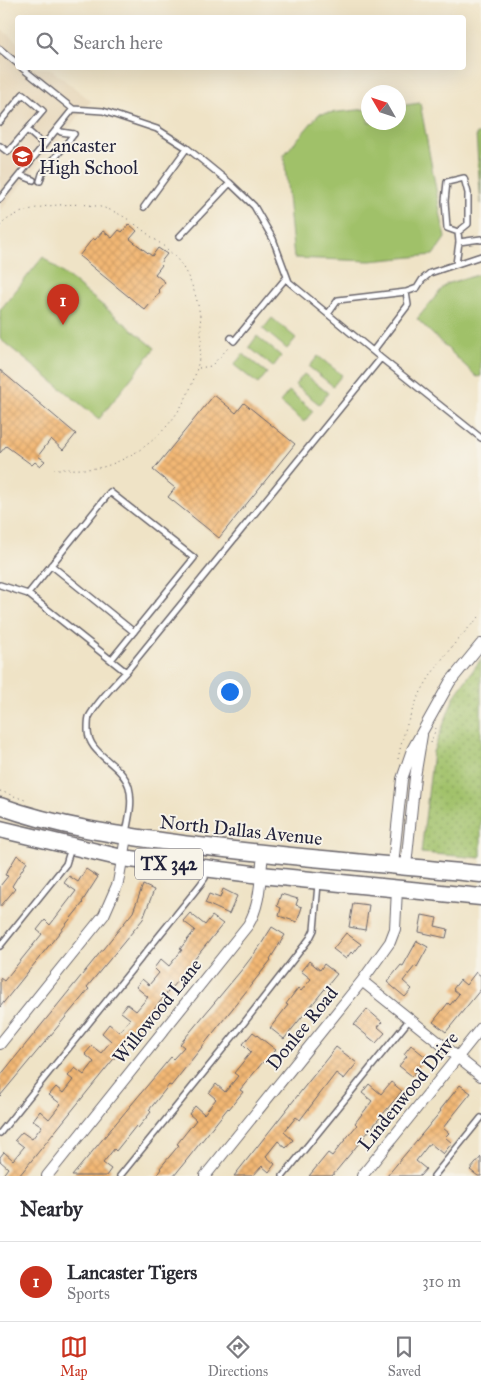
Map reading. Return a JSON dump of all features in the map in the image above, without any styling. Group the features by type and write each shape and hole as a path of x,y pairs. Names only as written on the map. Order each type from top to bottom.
{"main road":[{"name":"North Dallas Avenue","path":"1,806 42,820 126,837 263,854 481,874"},
{"name":"TX 342","path":"0,829 122,858 261,875 481,897"},
{"path":"397,889 399,866"}],"street":[{"path":"399,866 402,779 412,750 450,682 481,644"},
{"path":"0,1044 104,915 118,883 126,837"},
{"name":"Willowood Lane","path":"47,1176 248,925 257,906 263,854"},
{"name":"Donlee Road","path":"205,1176 362,981 390,942 395,929 397,889"},
{"path":"362,981 481,1076"},
{"name":"Lindenwood Drive","path":"362,1176 481,1028"}],"lane":[{"path":"0,50 15,62"},
{"path":"24,70 73,109 103,111 157,129 187,148 230,183 254,206 273,239 289,282 380,358 481,438"},
{"path":"0,122 23,94 43,111 8,152 0,146"},
{"path":"0,199 73,109"},
{"path":"27,130 44,145"},
{"path":"40,182 42,174 74,134 57,130"},
{"path":"144,207 187,148"},
{"path":"20,175 34,180"},
{"path":"464,178 468,193 468,224 458,232 447,228 445,200 447,182 464,178"},
{"path":"180,236 230,183"},
{"path":"456,264 459,242 458,232"},
{"path":"459,242 481,240"},
{"path":"328,314 338,300 406,292 417,288 430,273 481,256"},
{"path":"232,340 268,295 286,278"},
{"path":"372,351 408,305 406,292"},
{"path":"126,837 131,801 128,786 125,777 98,752 88,736 88,718 380,358"},
{"path":"102,492 110,492 194,558 111,660"},
{"path":"28,594 110,492"},
{"path":"51,565 134,632"},
{"path":"0,585 28,594 126,672"},
{"path":"0,946 66,864 72,846"},
{"path":"0,1133 200,886 205,878 207,868"},
{"path":"120,1176 310,938 314,930 318,881"},
{"path":"283,1176 410,1019"},
{"path":"434,1176 481,1118"}],"path":[{"path":"0,226 10,218 42,207 86,204 110,209 133,222 175,257 190,282 199,309 201,332 198,368 190,392 182,408 170,424 151,443 117,462 93,468 54,469"},
{"path":"198,368 208,367 215,363 232,340"},
{"path":"431,744 438,721"},
{"path":"1,806 26,800"}],"shaded area":[{"name":"Lancaster High School","path":"0,28 15,40 15,70 52,70 91,101 0,211"}],"green space":[{"path":"420,103 445,238 433,255 370,261 294,258 284,155 319,114 361,110 361,130 406,130 406,105"},
{"path":"476,134 481,134 481,205"},
{"path":"43,257 155,348 99,419 0,339 0,310"},
{"path":"481,274 481,376 477,377 417,319 446,284"},
{"path":"272,318 296,338 287,349 263,329"},
{"path":"257,336 281,356 273,367 249,347"},
{"path":"243,354 267,373 258,384 234,365"},
{"path":"318,356 342,375 333,386 309,367"},
{"path":"304,374 328,393 319,404 295,385"},
{"path":"289,391 313,411 304,422 280,402"},
{"path":"481,659 481,858 421,853 433,752 454,697"}],"building":[{"path":"129,224 137,231 130,239 152,256 158,248 167,254 155,274 165,282 158,290 160,292 145,310 79,256 93,238 95,240 103,231 112,238 119,230 122,232"},
{"path":"0,370 76,434 63,450 51,439 38,456 45,461 40,466 35,462 32,465 6,446 0,453"},
{"path":"214,395 236,413 244,403 295,444 219,538 168,497 175,488 153,470"},
{"path":"17,855 27,862 12,886 15,889 0,907 0,886 8,876 5,875"},
{"path":"86,869 98,877 83,903 0,1007 0,978 4,981 42,934 37,930 45,920 50,925 76,891 64,883 69,876 78,882"},
{"path":"143,885 154,890 143,919 87,987 89,989 0,1096 0,1076 133,912"},
{"path":"223,889 237,896 229,914 205,903 209,894 220,898"},
{"path":"281,894 298,899 296,905 302,907 297,922 279,916 281,908 277,906"},
{"path":"353,903 369,905 365,930 349,927"},
{"path":"190,913 205,925 212,916 223,924 19,1176 2,1176 8,1168 0,1161 0,1157 4,1152 13,1160 24,1147 15,1140 22,1132 32,1139 42,1126 33,1120 40,1111 49,1119 61,1104 49,1095 56,1087 63,1093 73,1080 68,1076 75,1068 84,1075 94,1062 85,1054 92,1046 101,1053 111,1041 102,1033 109,1024 119,1032 130,1019 121,1012 127,1004 136,1011 148,997 136,987 142,979 149,985 159,973 154,968 161,959 169,966 182,950 180,949 195,930 183,921"},
{"path":"422,915 437,918 435,926 448,929 446,938 419,932"},
{"path":"272,927 285,935 271,960 171,1086 169,1085 149,1110 151,1112 138,1128 136,1126 116,1151 114,1149 103,1163 111,1169 106,1176 72,1176 171,1057 173,1059 184,1047 180,1044 244,967"},
{"path":"346,933 361,944 346,959 333,949"},
{"path":"417,941 428,947 417,967 415,966 403,981 412,989 405,997 387,982 401,965 403,966"},
{"path":"309,961 320,970 324,964 337,974 284,1039 270,1028 288,1005 286,1004 298,988 301,991 311,979 301,971"},
{"path":"476,972 481,976 481,989 446,1032 433,1022 448,1003 450,1005 459,994 453,989 460,980 466,985"},
{"path":"367,1009 382,1022 378,1027 385,1033 376,1043 354,1025"},
{"path":"253,1032 276,1050 265,1063 263,1062 240,1090 243,1092 174,1176 156,1176 160,1168 179,1145 177,1144 196,1120 189,1114 195,1106 204,1114 216,1099 209,1093 216,1084 225,1092 238,1076 234,1073 251,1052 243,1044"},
{"path":"411,1045 427,1058 412,1076 399,1066 407,1056 404,1054"},
{"path":"336,1047 357,1063 344,1079 336,1073 300,1120 296,1117 284,1132 293,1140 286,1148 278,1141 266,1156 275,1164 269,1172 262,1166 253,1176 234,1176"},
{"path":"391,1082 402,1091 332,1176 309,1176 328,1153 332,1156 357,1125 355,1123 372,1101 362,1093 369,1084 381,1094"},
{"path":"460,1085 471,1093 443,1128 449,1133 445,1137 452,1143 443,1154 430,1143 416,1161 426,1169 420,1176 387,1176 441,1111"},
{"path":"481,1157 481,1176 478,1176 470,1170"}],"place":[{"name":"Lancaster High School","path":"23,156"},
{"name":"Lancaster Tigers","path":"63,325"}]}
